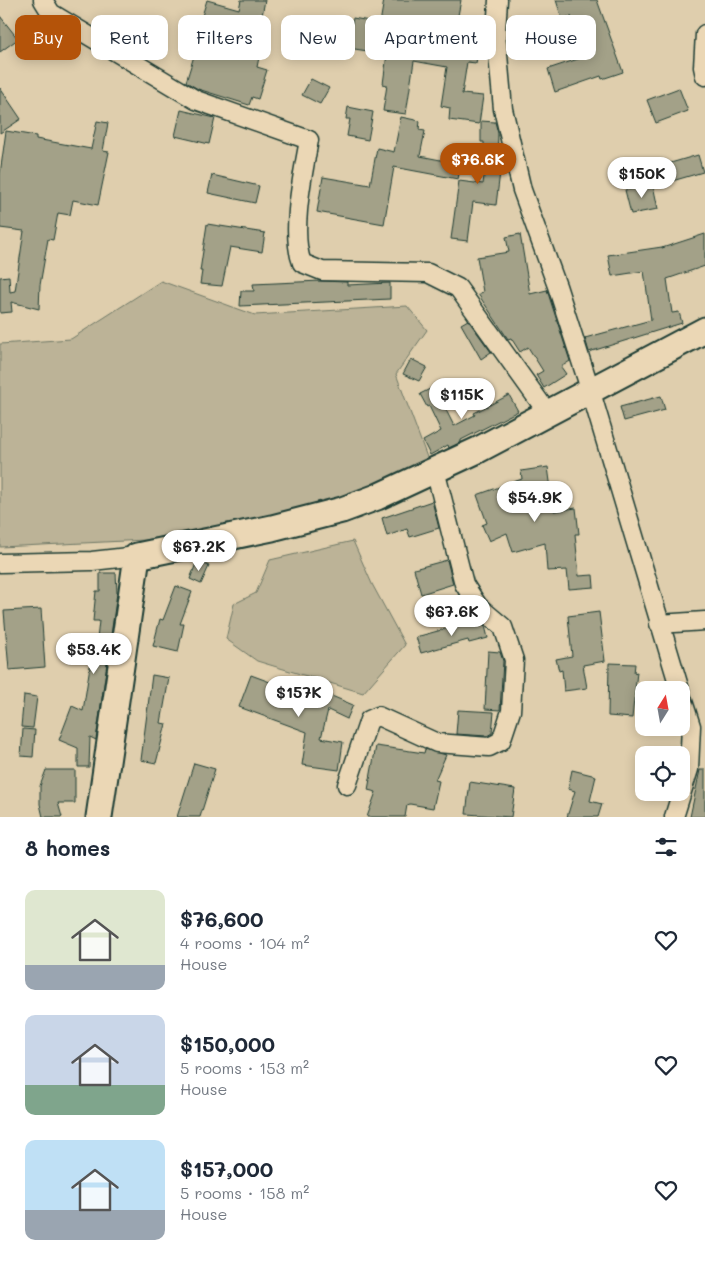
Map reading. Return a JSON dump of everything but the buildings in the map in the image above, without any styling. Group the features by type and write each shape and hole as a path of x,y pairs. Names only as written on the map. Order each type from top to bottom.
{"main road":[{"path":"99,817 137,556 272,528 342,510 377,497 435,470 705,330"}],"street":[{"path":"43,0 52,13 196,100 308,140 300,194 298,252 302,263 322,271 428,273 458,288 547,412"},
{"path":"498,0 496,33 503,109 522,190 557,286 590,389 677,681"},
{"path":"705,34 703,67 705,76"},
{"path":"348,786 369,720 378,716 437,743 489,747 501,740 511,711 514,660 503,627 478,606 464,584 435,470"},
{"path":"0,563 92,561 137,556"},
{"path":"659,624 705,621"},
{"path":"674,817 689,769 690,723"}],"shaded area":[{"path":"161,281 255,315 407,306 427,330 396,374 431,468 363,492 276,516 145,540 0,547 0,344 71,339"},
{"path":"353,541 372,584 405,645 363,693 257,661 226,639 234,604 256,593 270,560"}]}
